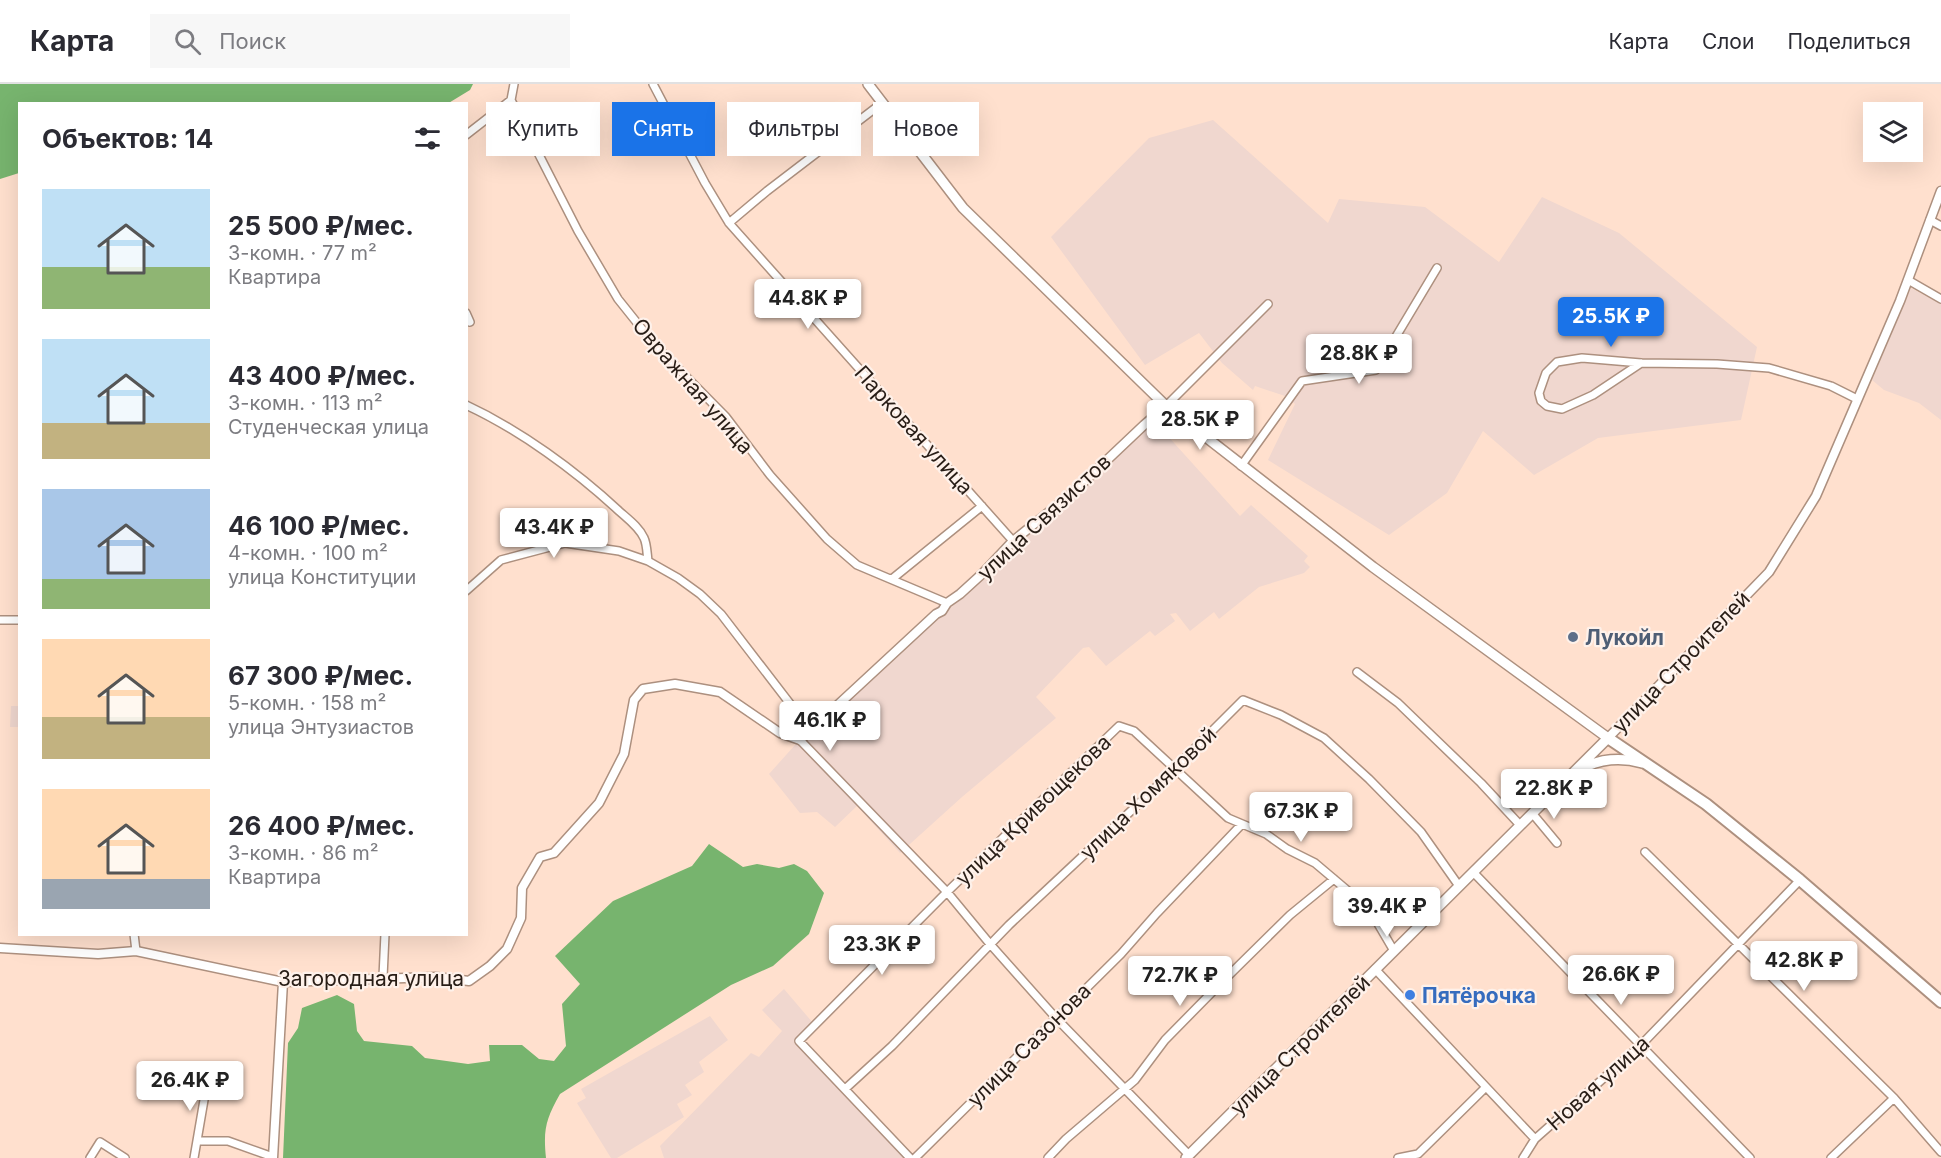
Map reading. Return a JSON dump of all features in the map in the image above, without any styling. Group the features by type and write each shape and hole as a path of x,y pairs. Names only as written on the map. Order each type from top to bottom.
{"main road":[{"path":"868,84 881,102"},
{"path":"923,156 963,208 1166,406 1373,567 1608,738 1706,804 1800,880 1941,1002"},
{"name":"улица Строителей","path":"1187,1157 1608,738"},
{"path":"1568,777 1585,767 1609,760 1624,759 1646,764"}],"street":[{"path":"468,133 511,100 513,84"},
{"name":"Парковая улица","path":"653,84 705,183 729,223 1013,541"},
{"name":"Овражная улица","path":"511,100 578,231 618,299 654,344 726,417 770,475 827,539 857,565 947,603"},
{"path":"729,223 873,110"},
{"name":"улица Строителей","path":"1608,738 1769,572 1816,496 1908,280 1941,191"},
{"path":"1930,220 1941,226"},
{"path":"1241,466 1302,381 1376,370 1437,268"},
{"path":"1908,280 1941,299"},
{"path":"1166,406 1268,304"},
{"path":"468,318 470,322"},
{"path":"1641,363 1593,395 1562,410 1541,402 1539,393 1546,374 1557,362 1582,358 1641,363 1717,364 1768,368 1831,386 1857,399"},
{"path":"468,406 511,430 561,464 606,499 636,526 644,539 648,561"},
{"name":"улица Связистов","path":"800,740 936,614 942,611 947,603 983,573 1013,541 1070,495 1166,406"},
{"path":"892,579 982,506"},
{"path":"468,589 501,561 566,543 619,551 648,561 678,578 700,594 721,614 811,731"},
{"path":"0,620 18,621"},
{"path":"1357,672 1398,703 1481,783 1520,825"},
{"name":"Загородная улица","path":"0,948 98,954 136,951 283,981 436,977 469,981 507,950 521,918 522,888 540,857 554,853 599,803 624,753 634,700 643,688 675,684 720,692 780,733 800,740"},
{"name":"улица Хомяковой","path":"845,1089 892,1046 990,944 1173,770 1242,700 1281,715 1324,738 1369,779 1421,832 1460,885"},
{"name":"улица Кривощекова","path":"947,892 1119,726 1134,731 1173,770"},
{"path":"800,740 947,892 1056,1018 1125,1088 1187,1157"},
{"path":"1173,770 1228,818 1266,834 1287,849 1315,863 1354,896 1377,922 1394,951"},
{"path":"1532,813 1557,843"},
{"name":"улица Сазонова","path":"912,1158 1121,954 1241,825"},
{"path":"1645,852 1894,1098 1941,1152"},
{"path":"1473,872 1750,1158"},
{"path":"1048,1158 1066,1138 1135,1080 1165,1040 1222,981 1290,915 1334,879"},
{"name":"Новая улица","path":"1523,1158 1535,1139 1641,1045 1800,880"},
{"path":"912,1158 799,1041 947,892"},
{"path":"134,936 136,951"},
{"path":"383,977 385,936"},
{"path":"1375,969 1535,1139"},
{"path":"198,1141 228,1141 273,1157 283,981"},
{"path":"194,1158 209,1071"},
{"path":"1398,1158 1418,1154 1486,1087"},
{"path":"1831,1158 1894,1098"},
{"path":"90,1158 100,1142 125,1158"}],"shaded area":[{"path":"1213,120 1328,223 1339,199 1425,207 1499,262 1542,197 1619,233 1757,347 1741,420 1598,438 1534,475 1483,431 1447,493 1389,535 1268,460 1295,404 1285,396 1255,386 1253,390 1222,363 1199,333 1145,365 1051,237 1149,138"},
{"path":"1911,288 1941,304 1941,420 1919,403 1884,390 1872,380"},
{"path":"1142,421 1149,431 1156,423 1240,516 1251,505 1308,556 1304,561 1310,567 1304,573 1259,587 1219,619 1214,612 1190,631 1176,613 1170,614 1175,621 1155,636 1150,631 1106,666 1089,647 1083,648 1036,697 1056,718 900,853 857,806 835,827 817,812 800,813 769,774 813,725 930,613"},
{"path":"11,706 18,706 18,727 10,727"},
{"path":"784,989 813,1023 795,1042 908,1158 664,1158 660,1146 751,1053 759,1057 782,1031 762,1010"},
{"path":"710,1016 728,1040 699,1062 704,1072 685,1085 692,1095 677,1104 684,1117 617,1158 611,1158 577,1103 586,1098 581,1089"}],"green space":[{"path":"0,84 473,84 470,90 450,102 18,102 18,173 0,179"},
{"path":"709,844 743,867 757,864 779,868 794,864 807,871 824,893 809,934 773,966 731,985 560,1094 551,1110 547,1124 546,1158 283,1158 288,1043 298,1028 302,1008 337,995 354,1004 357,1031 364,1041 412,1046 425,1058 468,1064 490,1061 489,1045 522,1045 539,1059 554,1061 566,1046 562,1004 580,984 555,956 613,901 692,866"}],"place":[{"name":"Лукойл","path":"1573,637"},
{"name":"Пятёрочка","path":"1410,995"}]}
